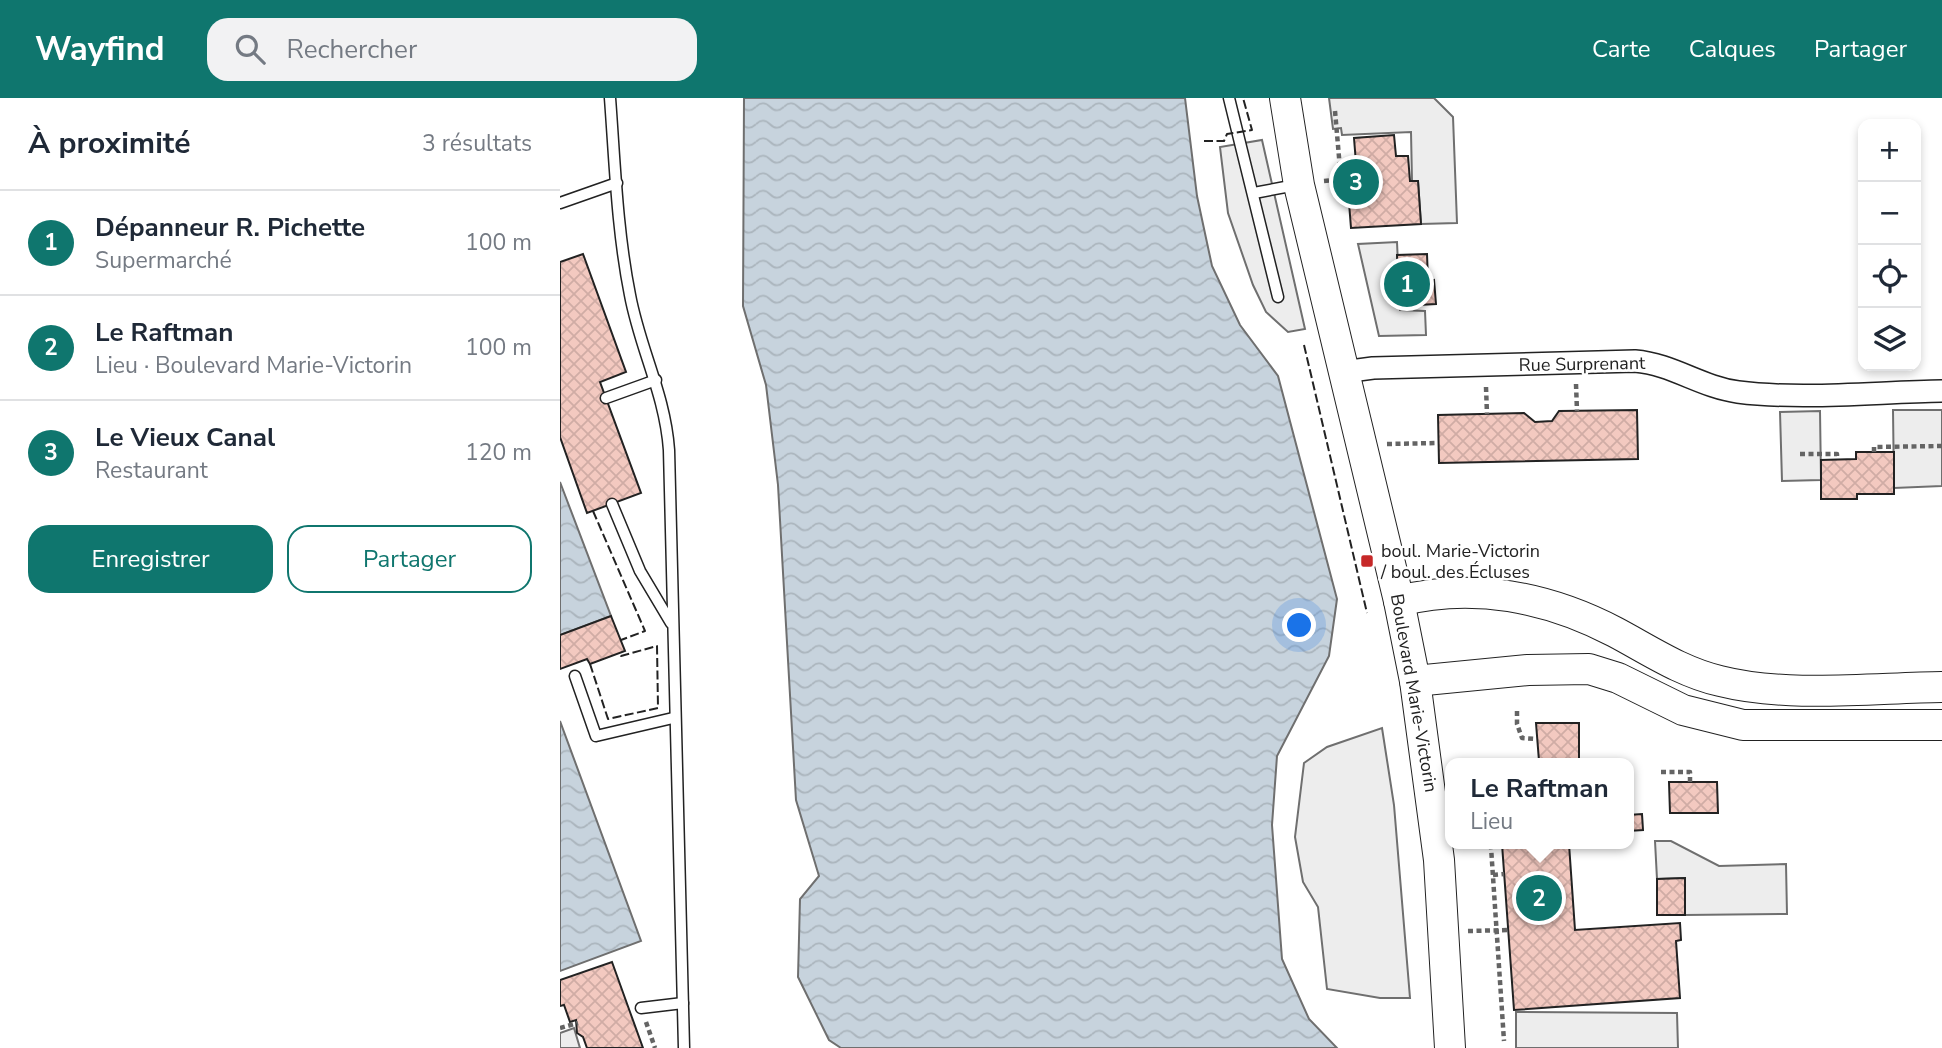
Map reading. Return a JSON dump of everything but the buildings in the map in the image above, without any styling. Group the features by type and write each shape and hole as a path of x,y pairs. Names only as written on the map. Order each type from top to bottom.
{"street":[{"name":"Boulevard Marie-Victorin","path":"1285,98 1308,183 1343,372 1399,601 1415,681 1439,860 1450,1048"},
{"name":"Rue Surprenant","path":"1343,372 1373,368 1635,361 1652,362 1701,382 1738,392 1942,391"},
{"path":"1399,601 1427,595 1473,593 1545,603 1589,619 1677,666 1701,676 1736,684 1811,689 1942,687"},
{"path":"1415,681 1528,670 1589,669 1618,678 1683,710 1743,725 1942,725"}],"lane":[{"path":"610,98 630,297 667,423 684,1048"},
{"path":"1229,98 1278,297"},
{"path":"560,203 617,183"},
{"path":"1254,194 1308,183"},
{"path":"606,398 656,380"},
{"path":"612,504 640,571 672,625"},
{"path":"575,676 596,736 673,718"},
{"path":"641,1009 683,1003"}],"path":[{"path":"1335,111 1341,180"},
{"path":"1308,183 1348,179"},
{"path":"1384,286 1399,285"},
{"path":"1380,444 1438,443"},
{"path":"1874,452 1874,447 1942,446"},
{"path":"1800,454 1837,454 1837,459"},
{"path":"1517,711 1522,738 1536,740"},
{"path":"1661,772 1690,772 1690,782"},
{"path":"1491,849 1504,1041"},
{"path":"1493,875 1504,874"},
{"path":"1463,932 1508,930"},
{"path":"641,1009 655,1048"},
{"path":"560,1028 578,1023"}],"shaded area":[{"path":"1329,98 1434,98 1453,117 1457,223 1421,224 1418,181 1412,181 1411,132 1342,135 1341,128 1333,129"},
{"path":"1262,140 1305,329 1288,332 1266,312 1253,285 1228,213 1220,147"},
{"path":"1397,242 1400,310 1425,311 1426,335 1379,336 1358,244"},
{"path":"1893,410 1942,410 1942,486 1894,488"},
{"path":"1820,411 1821,480 1782,481 1780,412"},
{"path":"1382,728 1394,805 1410,998 1380,998 1327,989 1318,907 1303,882 1295,837 1304,763 1327,747"},
{"path":"1655,841 1671,841 1719,866 1786,864 1787,914 1685,915 1685,878 1657,879"},
{"path":"1516,1012 1677,1013 1678,1048 1516,1048"},
{"path":"574,1028 580,1048 560,1048 560,1033"}],"water":[{"path":"744,98 1185,98 1197,196 1212,266 1240,325 1278,376 1337,599 1329,656 1277,756 1272,825 1282,959 1309,1019 1337,1048 841,1048 829,1040 798,977 800,899 819,876 796,800 778,485 766,385 743,306"},
{"path":"560,482 611,616 560,635"},
{"path":"560,721 641,941 560,971"}],"fence":[{"path":"1204,141 1224,141 1227,134 1252,130 1243,98"},
{"path":"1304,345 1367,613"},
{"path":"593,511 645,631 621,640"},
{"path":"590,664 608,719 658,708 657,646 621,656 619,653"}],"place":[{"name":"Le Vieux Canal","path":"1356,182"},
{"name":"Dépanneur R. Pichette","path":"1407,284"},
{"name":"boul. Marie-Victorin / boul. des Écluses","path":"1367,561"},
{"name":"Le Raftman","path":"1539,898"}]}
